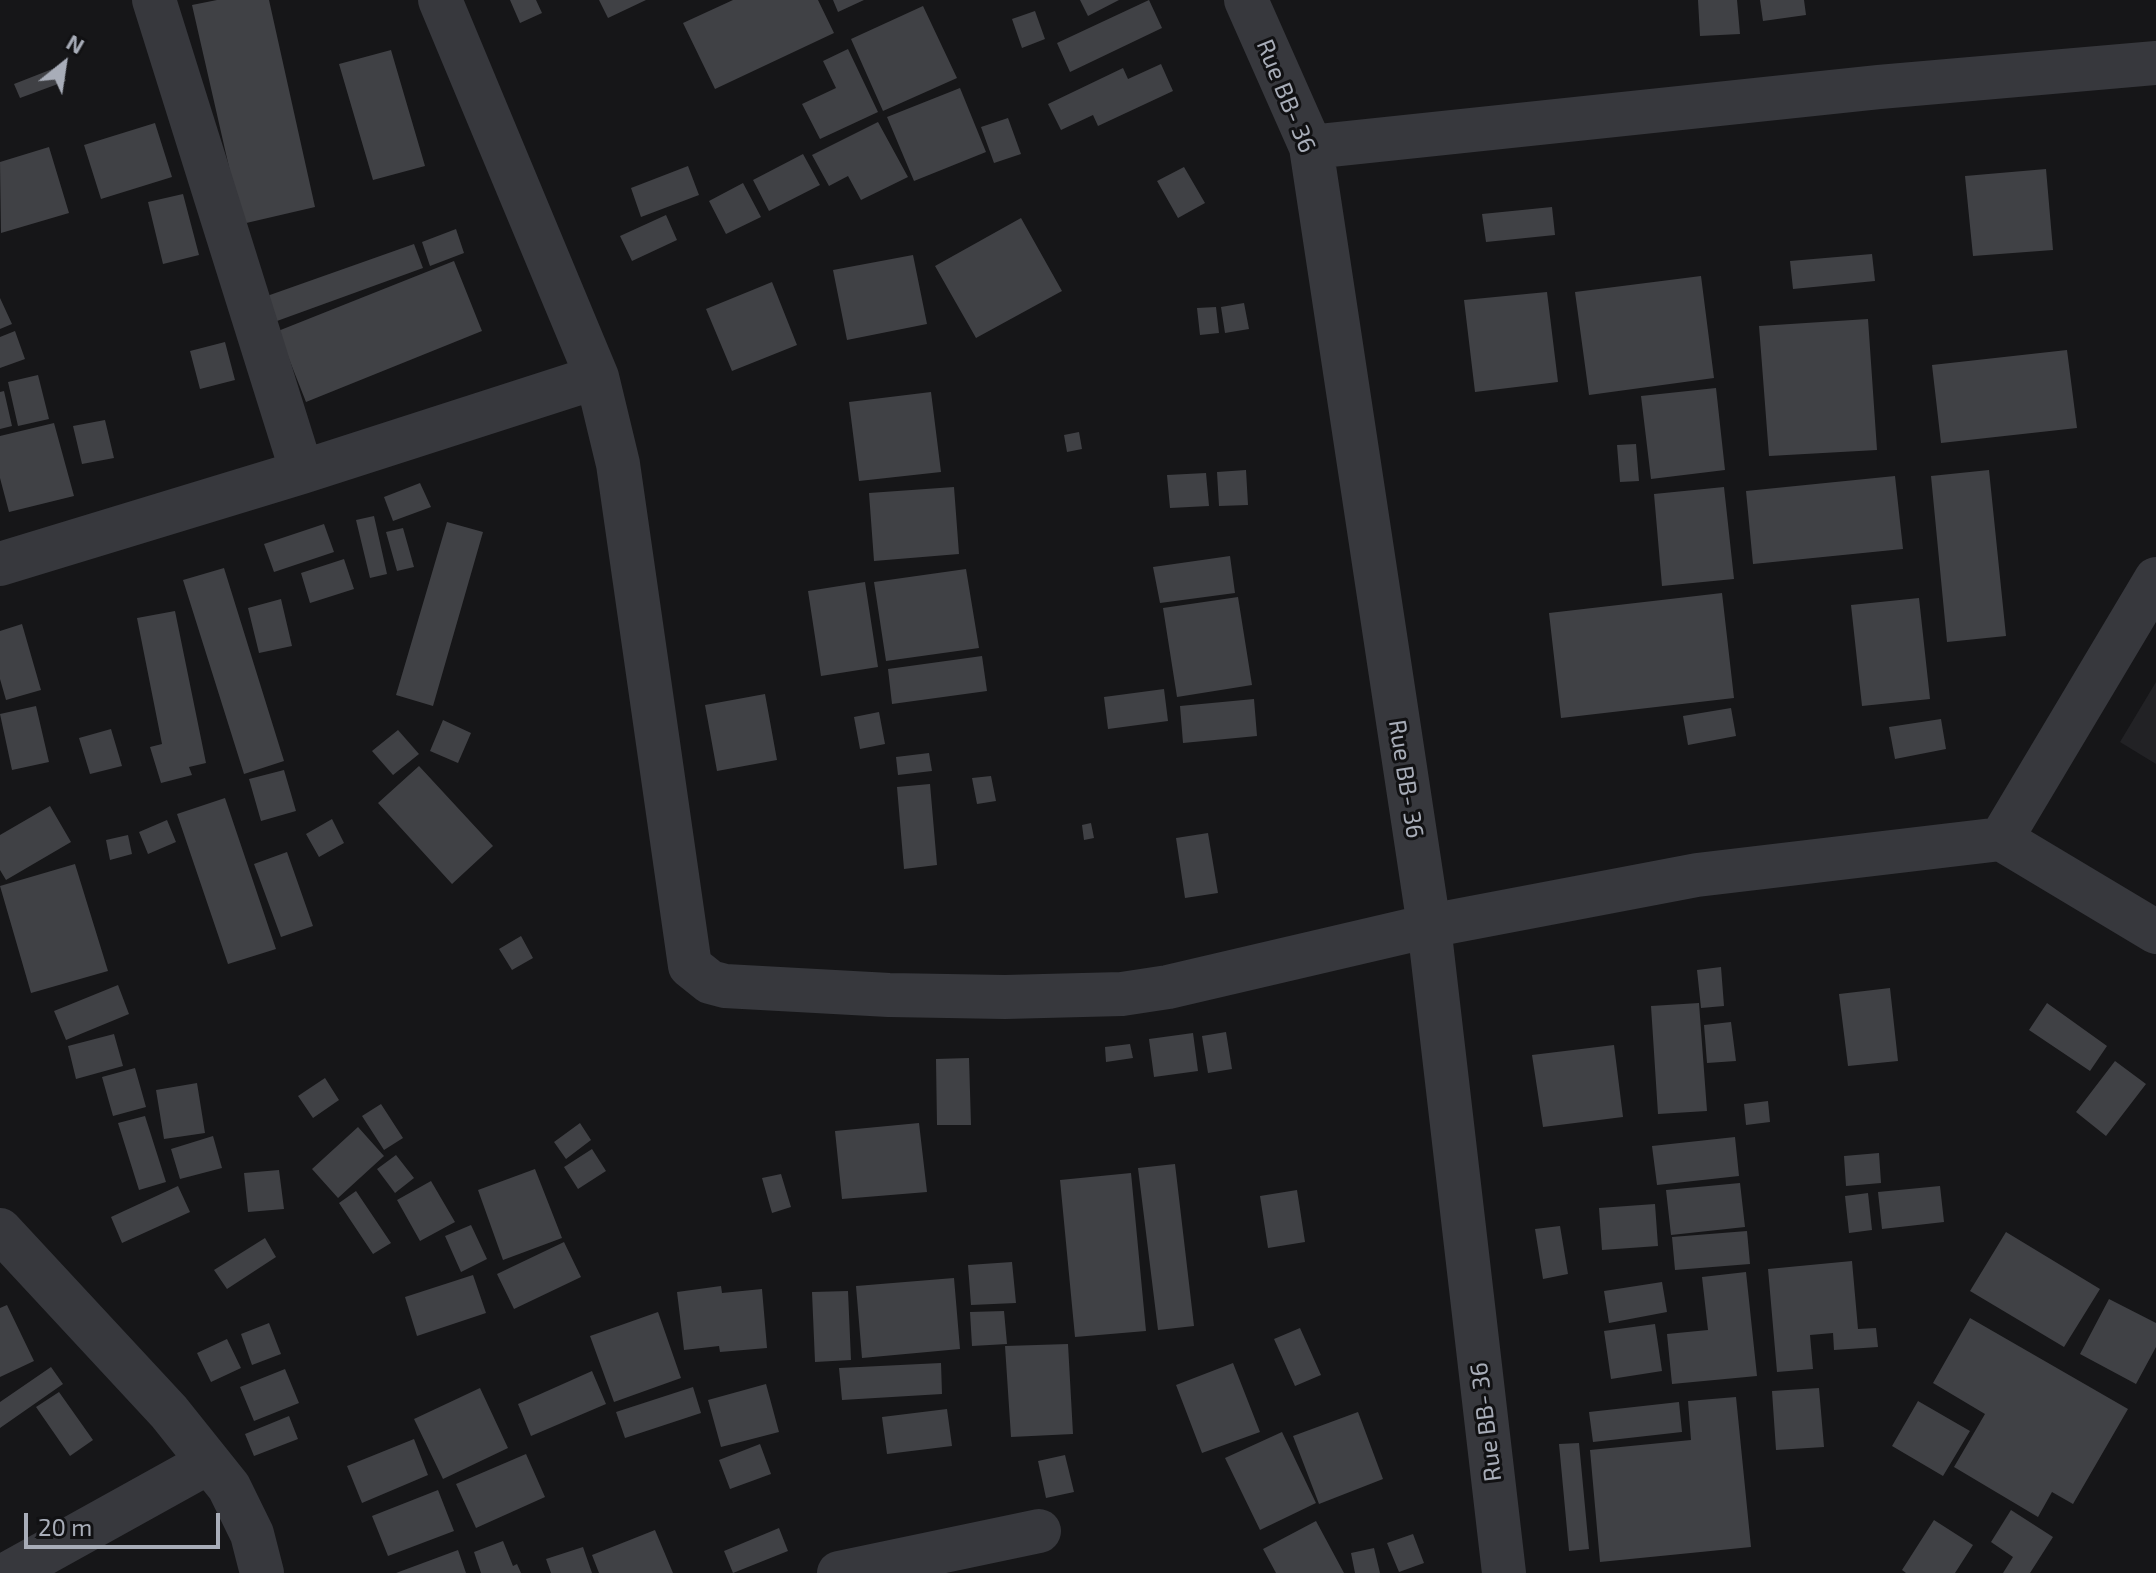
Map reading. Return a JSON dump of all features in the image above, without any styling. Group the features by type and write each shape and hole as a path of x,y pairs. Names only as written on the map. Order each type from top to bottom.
{"street":[{"path":"154,0 302,472"},
{"path":"440,0 597,377 618,464 690,966 699,976 725,986 889,995 1005,997 1122,994 1168,987 1429,926 1697,875 2001,839 2156,932"},
{"name":"Rue BB- 36","path":"1246,0 1311,147 1429,926 1504,1573"},
{"path":"1311,147 1879,87 2156,63"},
{"path":"0,564 302,472 597,377"},
{"path":"2001,839 2156,579"},
{"path":"0,1230 159,1401 229,1487 252,1534 262,1573"},
{"path":"9,1573 209,1462"},
{"path":"839,1573 1039,1531"}],"shaded area":[{"path":"2156,682 2156,764 2120,742"}],"building":[{"path":"217,0 269,0 315,207 242,224 192,5"},
{"path":"510,0 536,0 542,13 520,23"},
{"path":"599,0 646,0 608,18"},
{"path":"733,0 818,0 834,33 715,89 683,23"},
{"path":"833,0 864,0 838,12"},
{"path":"1080,0 1119,0 1088,16"},
{"path":"1149,0 1162,28 1070,72 1057,43"},
{"path":"1698,0 1737,0 1740,34 1700,36"},
{"path":"1760,0 1804,0 1806,15 1763,21"},
{"path":"923,6 957,78 883,111 851,39"},
{"path":"1035,11 1045,39 1022,48 1012,19"},
{"path":"848,49 878,112 820,139 802,104 836,88 823,61"},
{"path":"391,50 425,166 373,180 339,64"},
{"path":"1161,64 1173,91 1098,126 1093,115 1061,130 1048,104 1123,68 1128,79"},
{"path":"60,66 66,81 20,98 14,84"},
{"path":"960,88 986,152 914,181 887,117"},
{"path":"1008,118 1021,154 994,163 981,127"},
{"path":"878,122 908,177 861,200 848,176 829,186 812,155"},
{"path":"155,123 172,177 101,199 84,145"},
{"path":"49,147 69,213 1,233 0,162"},
{"path":"803,154 820,185 769,211 753,180"},
{"path":"688,166 699,195 641,217 631,188"},
{"path":"1184,167 1205,203 1178,218 1157,181"},
{"path":"2046,169 2053,250 1973,256 1965,176"},
{"path":"743,183 761,217 726,234 709,201"},
{"path":"183,194 199,255 163,264 148,202"},
{"path":"1552,207 1555,235 1486,242 1482,214"},
{"path":"666,215 677,240 632,261 620,236"},
{"path":"1021,218 1062,291 976,338 935,266"},
{"path":"456,229 464,253 430,266 422,242"},
{"path":"414,244 423,268 277,321 267,296"},
{"path":"1872,254 1875,281 1793,289 1790,261"},
{"path":"913,255 927,324 847,340 833,270"},
{"path":"454,261 482,331 306,402 278,331"},
{"path":"1701,276 1714,378 1589,395 1575,292"},
{"path":"772,282 797,345 732,371 706,309"},
{"path":"1547,292 1558,382 1475,392 1464,300"},
{"path":"0,298 12,324 0,329"},
{"path":"1244,303 1249,329 1225,333 1221,307"},
{"path":"1216,307 1219,333 1200,335 1197,308"},
{"path":"1868,319 1877,450 1769,456 1759,326"},
{"path":"15,331 25,359 0,368 0,337"},
{"path":"225,342 235,380 200,389 190,351"},
{"path":"2067,350 2077,428 1941,443 1932,365"},
{"path":"38,375 49,419 18,426 8,382"},
{"path":"1716,388 1725,470 1651,479 1641,396"},
{"path":"4,391 12,426 0,429 0,392"},
{"path":"931,392 941,472 859,481 849,402"},
{"path":"105,420 114,458 82,464 73,426"},
{"path":"54,423 74,496 9,512 0,478 0,436"},
{"path":"1079,432 1082,449 1067,452 1064,435"},
{"path":"1636,444 1639,481 1620,482 1617,445"},
{"path":"1246,470 1248,505 1219,506 1217,472"},
{"path":"1989,470 2006,636 1947,642 1931,476"},
{"path":"1206,473 1209,506 1170,508 1167,475"},
{"path":"1895,476 1903,549 1753,564 1746,491"},
{"path":"420,483 431,507 393,521 384,497"},
{"path":"954,487 959,554 874,561 869,493"},
{"path":"1724,487 1734,579 1662,586 1654,494"},
{"path":"374,516 387,574 370,578 356,520"},
{"path":"447,522 483,532 433,706 396,695"},
{"path":"324,524 334,552 274,572 264,544"},
{"path":"403,528 414,567 397,571 386,532"},
{"path":"1230,556 1235,593 1160,603 1153,567"},
{"path":"344,559 354,589 310,603 301,573"},
{"path":"224,568 284,761 244,774 183,580"},
{"path":"966,569 979,648 886,661 874,582"},
{"path":"865,582 878,667 821,676 808,591"},
{"path":"1722,593 1734,698 1561,718 1549,613"},
{"path":"1238,597 1252,685 1177,697 1163,608"},
{"path":"1919,598 1930,699 1862,706 1851,605"},
{"path":"281,599 292,646 259,653 248,608"},
{"path":"175,611 206,763 189,767 192,775 161,783 150,747 162,744 137,618"},
{"path":"22,624 41,690 6,700 0,679 0,631"},
{"path":"982,656 987,691 892,704 888,669"},
{"path":"1164,689 1168,721 1108,729 1104,697"},
{"path":"765,694 777,760 717,771 705,705"},
{"path":"1254,699 1257,736 1183,743 1180,706"},
{"path":"36,706 49,762 12,770 0,714"},
{"path":"1731,708 1736,736 1688,745 1683,716"},
{"path":"879,712 885,744 860,749 854,717"},
{"path":"1941,719 1946,749 1895,759 1889,727"},
{"path":"443,720 471,733 458,763 430,751"},
{"path":"111,729 122,766 90,774 79,738"},
{"path":"398,730 419,754 393,775 372,751"},
{"path":"929,753 932,771 898,775 896,757"},
{"path":"419,766 493,846 452,884 378,803"},
{"path":"284,770 296,811 261,821 249,779"},
{"path":"991,776 996,801 977,804 972,778"},
{"path":"930,784 937,865 904,869 897,787"},
{"path":"225,798 276,949 228,964 177,814"},
{"path":"50,806 71,842 6,880 0,870 0,835"},
{"path":"332,819 344,843 319,857 306,834"},
{"path":"167,820 176,842 148,854 139,832"},
{"path":"1091,823 1094,838 1084,840 1082,825"},
{"path":"1208,833 1218,893 1185,898 1176,838"},
{"path":"128,835 132,854 110,860 106,840"},
{"path":"287,852 313,926 281,937 254,864"},
{"path":"75,864 108,971 31,993 0,886"},
{"path":"521,936 533,958 512,970 499,949"},
{"path":"1721,967 1724,1006 1701,1008 1697,970"},
{"path":"118,985 129,1014 66,1040 54,1011"},
{"path":"1890,988 1898,1061 1848,1066 1839,994"},
{"path":"1699,1003 1707,1111 1658,1114 1651,1006"},
{"path":"2047,1003 2107,1046 2090,1071 2029,1030"},
{"path":"1731,1022 1736,1061 1707,1063 1704,1025"},
{"path":"1226,1032 1232,1069 1208,1073 1202,1036"},
{"path":"1193,1033 1198,1071 1154,1077 1149,1039"},
{"path":"114,1034 123,1066 76,1079 68,1046"},
{"path":"1130,1044 1133,1058 1106,1062 1105,1047"},
{"path":"1614,1045 1623,1117 1543,1127 1532,1055"},
{"path":"969,1058 971,1125 937,1125 936,1059"},
{"path":"2115,1061 2146,1084 2106,1136 2076,1112"},
{"path":"135,1068 146,1107 113,1116 102,1077"},
{"path":"325,1078 339,1100 313,1118 298,1096"},
{"path":"197,1083 205,1133 164,1139 156,1090"},
{"path":"1768,1101 1770,1122 1746,1125 1744,1104"},
{"path":"381,1104 403,1138 384,1150 362,1116"},
{"path":"145,1116 166,1182 139,1190 118,1123"},
{"path":"580,1123 591,1140 566,1159 554,1142"},
{"path":"919,1123 927,1192 842,1199 835,1131"},
{"path":"358,1127 384,1156 338,1198 312,1169"},
{"path":"213,1136 222,1168 180,1179 171,1149"},
{"path":"1735,1137 1739,1176 1657,1185 1652,1146"},
{"path":"592,1149 606,1171 578,1189 564,1167"},
{"path":"1879,1153 1881,1183 1846,1186 1844,1156"},
{"path":"396,1155 414,1178 395,1193 377,1169"},
{"path":"1175,1164 1194,1326 1158,1330 1138,1168"},
{"path":"535,1169 562,1238 503,1260 478,1190"},
{"path":"279,1170 284,1209 248,1212 244,1173"},
{"path":"1131,1173 1146,1331 1075,1337 1060,1180"},
{"path":"781,1174 791,1207 772,1213 762,1178"},
{"path":"431,1181 455,1222 420,1241 397,1200"},
{"path":"1740,1183 1745,1227 1671,1235 1666,1190"},
{"path":"178,1186 190,1212 122,1243 111,1217"},
{"path":"1940,1186 1944,1222 1882,1229 1878,1192"},
{"path":"1297,1190 1305,1242 1268,1248 1260,1196"},
{"path":"356,1191 391,1243 373,1254 339,1203"},
{"path":"1868,1193 1872,1230 1849,1233 1845,1196"},
{"path":"1655,1204 1658,1246 1602,1250 1599,1208"},
{"path":"471,1225 487,1259 461,1272 445,1236"},
{"path":"1560,1226 1568,1274 1543,1279 1535,1229"},
{"path":"1747,1231 1750,1264 1675,1270 1672,1237"},
{"path":"2006,1232 2100,1289 2064,1347 1970,1291"},
{"path":"265,1238 276,1257 227,1289 214,1270"},
{"path":"564,1242 581,1277 514,1309 497,1274"},
{"path":"1852,1261 1858,1329 1876,1328 1878,1347 1834,1350 1833,1333 1810,1335 1813,1369 1777,1372 1768,1269"},
{"path":"1012,1262 1016,1303 971,1305 968,1265"},
{"path":"1746,1272 1757,1376 1672,1384 1667,1334 1708,1330 1702,1277"},
{"path":"473,1275 486,1313 417,1336 405,1297"},
{"path":"954,1278 960,1349 862,1358 856,1286"},
{"path":"1662,1282 1667,1312 1609,1323 1604,1291"},
{"path":"721,1286 722,1293 762,1289 767,1348 720,1352 719,1346 684,1350 677,1292"},
{"path":"848,1291 851,1360 815,1362 812,1292"},
{"path":"2109,1299 2156,1323 2156,1347 2136,1384 2080,1354"},
{"path":"7,1305 34,1361 0,1377 0,1308"},
{"path":"1004,1311 1007,1344 972,1346 970,1312"},
{"path":"658,1312 681,1378 614,1402 590,1336"},
{"path":"1970,1318 2128,1409 2073,1504 2052,1492 2038,1517 1954,1467 1985,1414 1933,1383"},
{"path":"269,1323 281,1354 252,1365 241,1334"},
{"path":"1655,1324 1662,1371 1611,1379 1604,1331"},
{"path":"1300,1328 1321,1375 1295,1386 1274,1339"},
{"path":"227,1339 241,1368 211,1382 197,1353"},
{"path":"1068,1344 1073,1434 1011,1437 1005,1346"},
{"path":"941,1363 942,1394 842,1400 839,1368"},
{"path":"1233,1363 1260,1432 1202,1453 1176,1385"},
{"path":"51,1367 63,1384 0,1428 0,1402"},
{"path":"285,1369 299,1403 254,1421 240,1387"},
{"path":"592,1371 606,1404 531,1436 518,1404"},
{"path":"766,1384 779,1432 721,1447 708,1400"},
{"path":"693,1387 701,1413 625,1438 616,1412"},
{"path":"480,1388 508,1448 443,1479 414,1419"},
{"path":"1819,1388 1824,1447 1776,1450 1772,1391"},
{"path":"59,1392 93,1440 70,1456 36,1407"},
{"path":"1736,1397 1751,1547 1600,1562 1590,1450 1691,1440 1688,1401"},
{"path":"1918,1401 1970,1431 1943,1476 1892,1446"},
{"path":"1679,1402 1682,1432 1593,1442 1589,1412"},
{"path":"947,1409 952,1446 887,1454 882,1417"},
{"path":"1358,1412 1383,1479 1319,1504 1293,1436"},
{"path":"289,1416 298,1439 254,1456 245,1434"},
{"path":"1282,1432 1316,1503 1260,1530 1225,1458"},
{"path":"414,1439 428,1475 362,1503 347,1466"},
{"path":"1579,1443 1589,1549 1569,1551 1559,1444"},
{"path":"760,1444 771,1474 730,1489 719,1460"},
{"path":"526,1454 545,1497 476,1528 456,1484"},
{"path":"1065,1455 1074,1492 1046,1498 1038,1461"},
{"path":"438,1490 454,1531 388,1556 372,1516"},
{"path":"2011,1510 2053,1537 2030,1573 2003,1573 2013,1557 1991,1542"},
{"path":"1934,1520 1973,1545 1955,1573 1906,1573 1902,1570"},
{"path":"1316,1521 1344,1573 1276,1573 1263,1549"},
{"path":"779,1528 788,1551 733,1573 724,1551"},
{"path":"655,1530 673,1573 599,1573 592,1555"},
{"path":"1413,1534 1424,1563 1399,1572 1387,1543"},
{"path":"503,1541 513,1566 517,1564 521,1573 481,1573 474,1552"},
{"path":"583,1547 592,1573 551,1573 546,1559"},
{"path":"1374,1548 1380,1573 1355,1573 1351,1553"},
{"path":"458,1550 466,1573 396,1573"}]}
